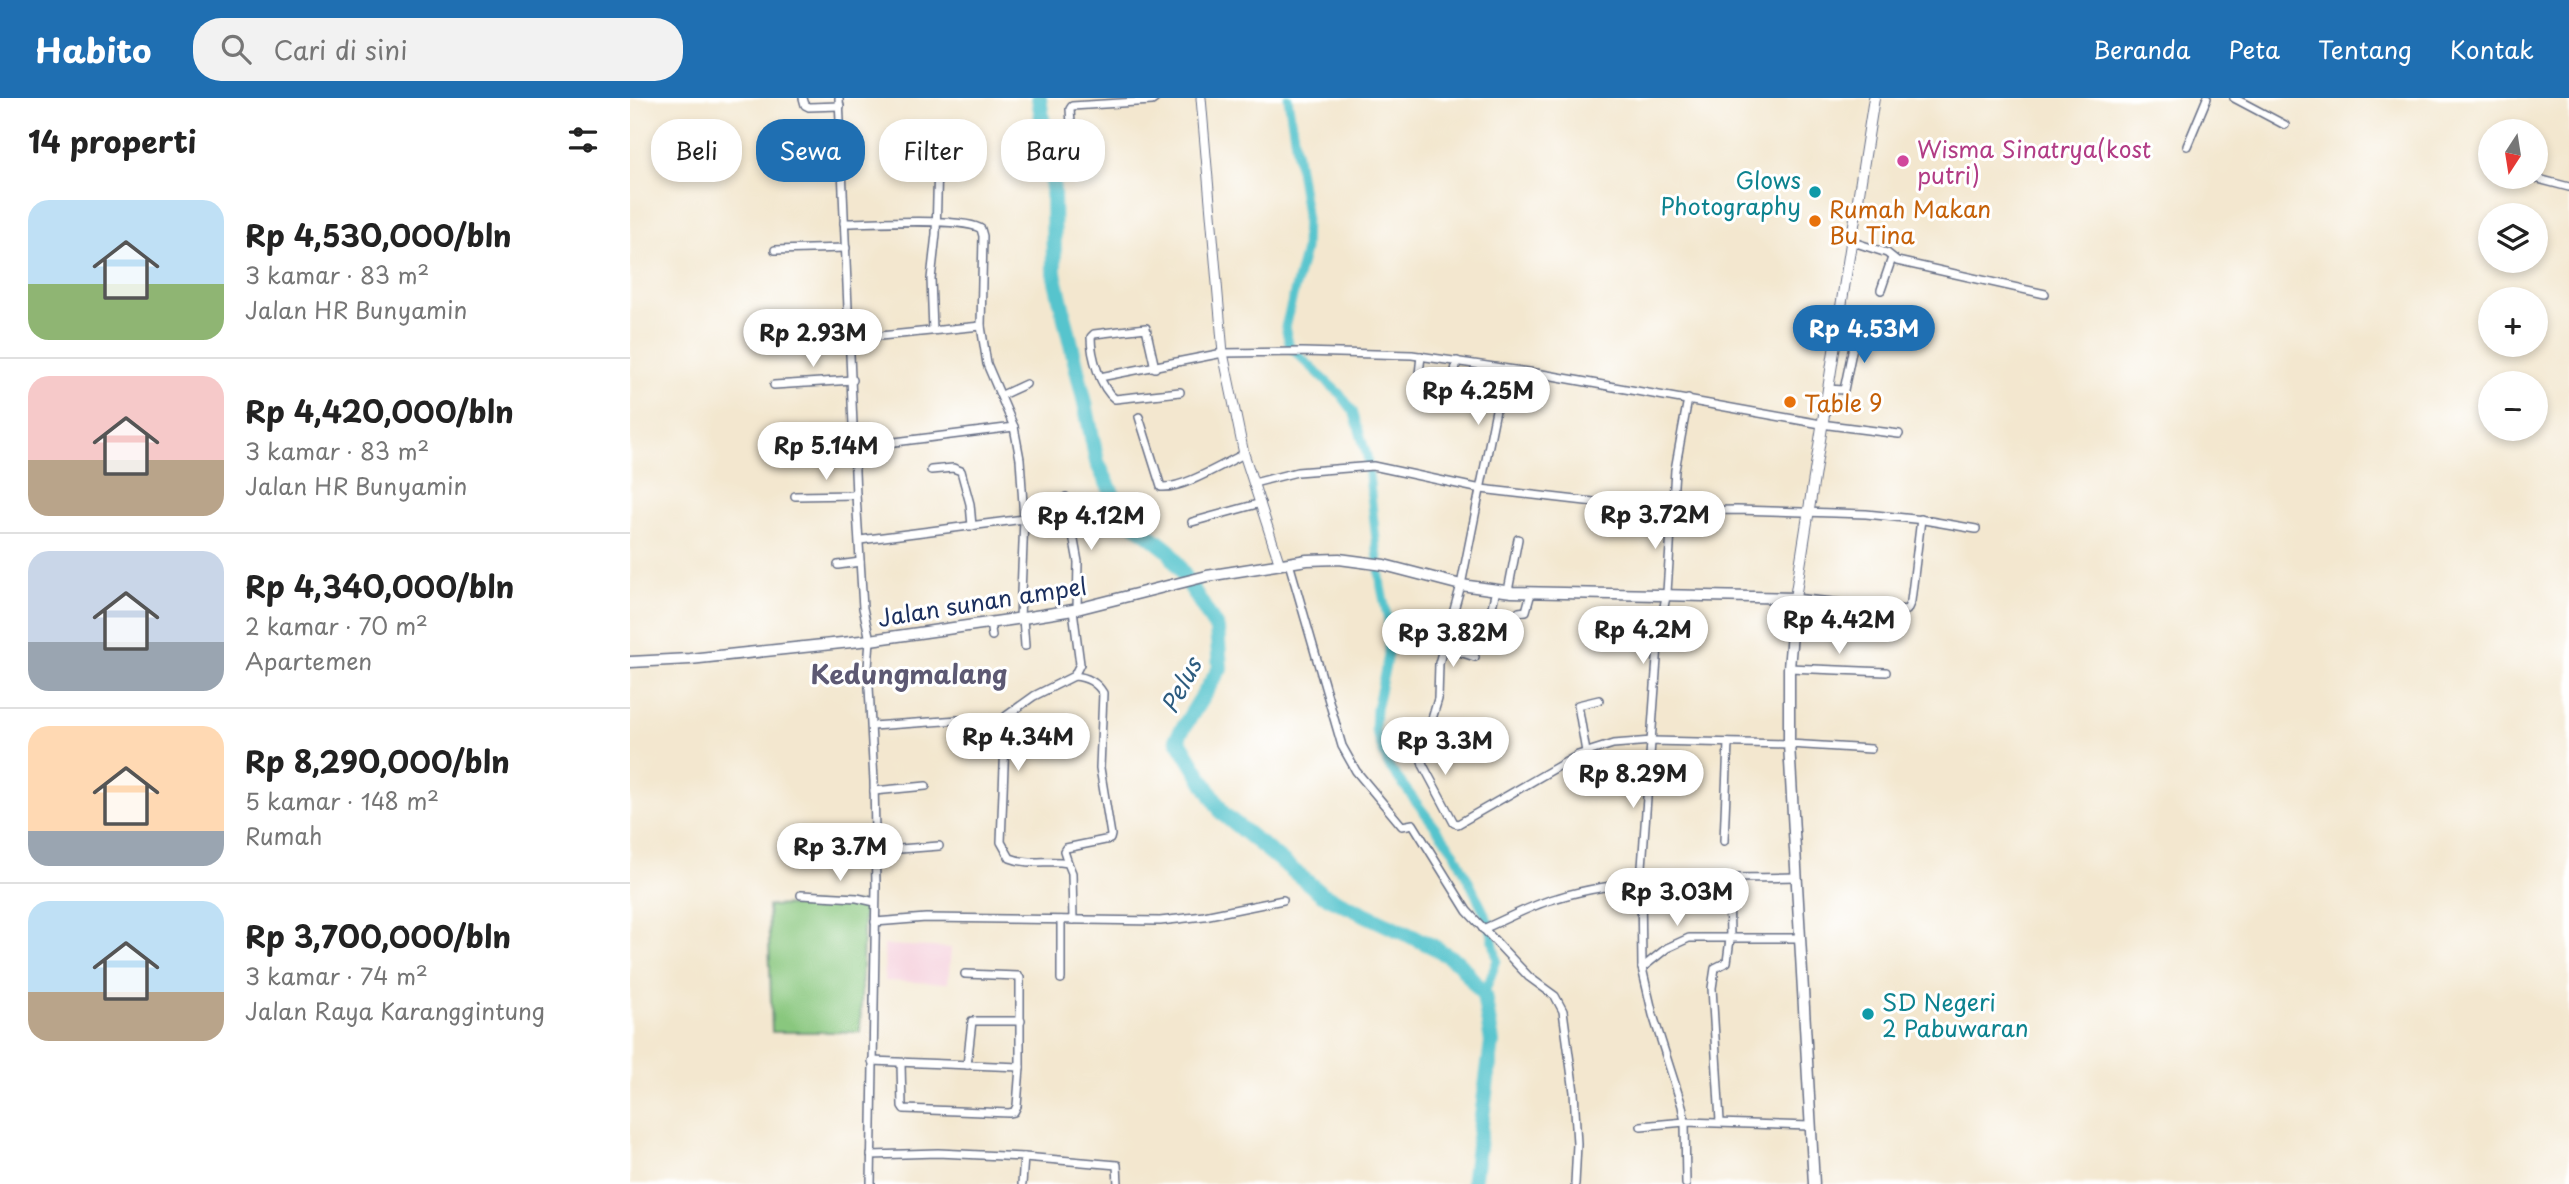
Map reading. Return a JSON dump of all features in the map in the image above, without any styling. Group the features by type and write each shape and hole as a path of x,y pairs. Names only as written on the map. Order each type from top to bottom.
{"main road":[{"path":"1814,1184 1789,744 1789,668 1795,598 1874,98"},
{"name":"Jalan sunan ampel","path":"630,662 870,640 1022,618 1075,610 1207,576 1339,559 1384,565 1461,585 1531,593 1795,598"}],"street":[{"path":"803,98 809,107 840,102"},
{"path":"1071,119 1072,106 1152,101 1156,98"},
{"path":"1201,98 1223,353 1244,454 1285,564 1344,750 1356,771 1402,826 1413,824 1467,911 1529,977 1555,996 1563,1011 1574,1091 1577,1144 1575,1184"},
{"path":"2187,146 2207,98"},
{"path":"2235,98 2285,125"},
{"path":"2548,181 2569,187"},
{"path":"842,182 860,562 863,608 870,640 875,902 871,1184"},
{"path":"933,330 932,279 938,182"},
{"path":"844,223 974,225 981,229 984,236 981,326 987,364 1014,427 1020,459 1024,519 1022,618 1025,646"},
{"path":"1853,242 1887,253 1897,261 2046,294"},
{"path":"775,250 846,248"},
{"path":"1881,290 1892,258"},
{"path":"850,339 981,326"},
{"path":"1827,388 1844,390 1854,340 1852,331 1838,327"},
{"path":"1155,368 1146,328 1094,334 1091,341 1100,377 1111,397 1115,399 1180,392"},
{"path":"1100,377 1223,353 1303,352 1421,356 1536,373 1821,424 1899,434"},
{"path":"1418,383 1421,356"},
{"path":"1450,396 1457,361"},
{"path":"1504,370 1461,585 1439,663 1438,699 1432,719 1420,732 1418,745 1423,765 1454,823 1460,823 1586,752 1613,744 1652,741 1871,749"},
{"path":"774,385 853,380"},
{"path":"1002,395 1026,384"},
{"path":"1686,1184 1685,1122 1682,1106 1653,1015 1642,968 1641,881 1659,631 1667,595 1675,470 1688,399"},
{"path":"1139,417 1161,487 1176,484 1244,454"},
{"path":"855,447 1014,427"},
{"path":"1254,483 1297,472 1373,466 1481,489 1672,511 1808,512 1921,519 1976,529"},
{"path":"931,470 953,468 961,471 970,504 972,526"},
{"path":"795,496 856,495"},
{"path":"1066,497 1078,562 1075,610 1080,664 1074,676 1034,696 1006,716 1001,842 1010,858 1021,862 1068,863"},
{"path":"1192,522 1261,503"},
{"path":"860,540 1024,519"},
{"path":"1795,598 1907,610 1911,601 1921,519"},
{"path":"1508,591 1518,539"},
{"path":"838,565 860,562"},
{"path":"1490,615 1496,590"},
{"path":"1519,612 1526,611 1531,593"},
{"path":"990,622 992,636"},
{"path":"1444,647 1475,657"},
{"path":"1789,668 1886,672"},
{"path":"1073,920 1072,873 1064,851 1066,848 1111,837 1100,768 1103,693 1093,682 1074,676"},
{"path":"1586,752 1577,705 1599,700"},
{"path":"872,726 959,720"},
{"path":"1724,841 1728,743"},
{"path":"874,791 926,786"},
{"path":"874,851 939,846"},
{"path":"1483,929 1554,899 1609,885 1641,881 1796,877"},
{"path":"1720,1121 1712,988 1714,970 1727,962 1730,939 1729,879"},
{"path":"801,895 857,898 875,902"},
{"path":"874,922 926,918 1133,922 1181,920 1283,900"},
{"path":"1061,920 1061,979"},
{"path":"1642,968 1667,948 1689,938 1800,939"},
{"path":"901,1063 904,1109 996,1112 1016,1110 1022,982 1018,976 965,974"},
{"path":"967,1065 972,1021 1021,1021"},
{"path":"872,1061 1020,1067"},
{"path":"1641,1126 1720,1121 1810,1126"},
{"path":"871,1155 938,1153 1117,1165 1118,1184"},
{"path":"1022,1184 1024,1157"}],"shaded area":[{"path":"884,945 951,948 948,983 885,981"}],"green space":[{"path":"864,903 860,1032 772,1032 768,906"}],"waterway":[{"name":"Pelus","path":"1039,98 1053,189 1054,273 1097,462 1122,514 1169,551 1217,629 1220,668 1177,738 1223,814 1322,894 1434,947 1459,963 1484,995 1492,1042 1473,1184"},
{"path":"1288,98 1306,214 1305,250 1285,327 1290,347 1341,395 1353,411 1367,456 1381,587 1388,621 1388,656 1376,709 1375,730 1388,765 1455,853 1489,922 1497,960 1484,995"}],"place":[{"name":"Wisma Sinatrya(kost putri)","path":"1903,161"},
{"name":"Glows Photography","path":"1815,192"},
{"name":"Rumah Makan Bu Tina","path":"1815,221"},
{"name":"Table 9","path":"1790,402"},
{"name":"SD Negeri 2 Pabuwaran","path":"1868,1014"}],"district":[{"name":"Kedungmalang","path":"909,673"}]}
